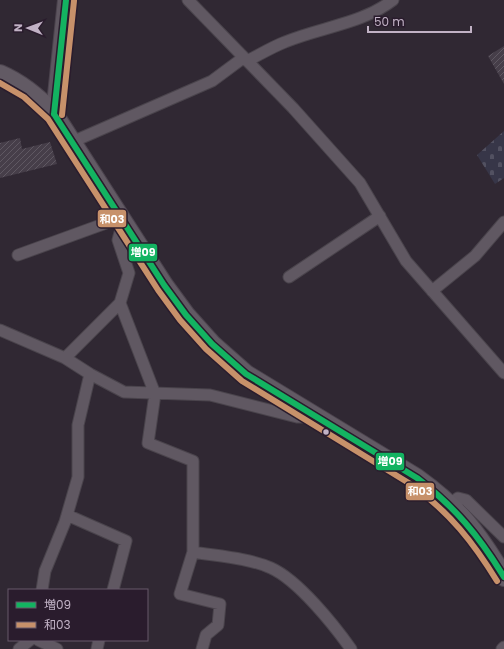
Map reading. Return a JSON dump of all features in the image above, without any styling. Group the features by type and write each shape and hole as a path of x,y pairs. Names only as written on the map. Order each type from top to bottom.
{"main road":[{"path":"0,74 26,89 54,114 175,300 212,344 246,374 417,478 450,504 470,524 483,542 504,577"}],"street":[{"path":"54,114 66,0"},
{"path":"188,0 293,108 360,183 406,261 504,373"},
{"path":"72,142 212,81 245,59 286,42 335,27 378,10 394,0"},
{"path":"289,277 380,216"},
{"path":"18,255 122,220 118,240 129,273 120,303 65,358"},
{"path":"432,291 475,256 504,222"},
{"path":"120,303 155,394 148,443 193,461 193,552 180,594 220,604 218,624 206,635 202,649"},
{"path":"0,330 65,358 90,374 124,392 210,395 297,418 317,417"},
{"path":"42,589 45,570 67,515 78,476 78,425 90,374"},
{"path":"450,504 458,498 466,500 504,537"},
{"path":"67,515 126,541 113,589"},
{"path":"193,552 238,559 272,568 290,581 330,620 351,649"},
{"path":"19,649 29,641"},
{"path":"40,641 57,649"}],"green space":[{"path":"504,131 504,178 495,184 477,155"}],"building":[{"path":"504,46 504,84 488,56"},
{"path":"20,138 22,149 50,142 57,164 0,178 0,143"}],"transit line":[{"name":"増09","path":"54,114 66,0"},
{"name":"和03","path":"62,115 74,1"},
{"name":"和03","path":"0,83 24,97 48,119 158,290 180,320 206,349 242,381 412,485 426,496 460,529 479,553 497,581"},
{"name":"増09","path":"54,114 164,285 186,315 212,344 246,374 417,478 431,489 455,511 476,535 504,577"}]}
